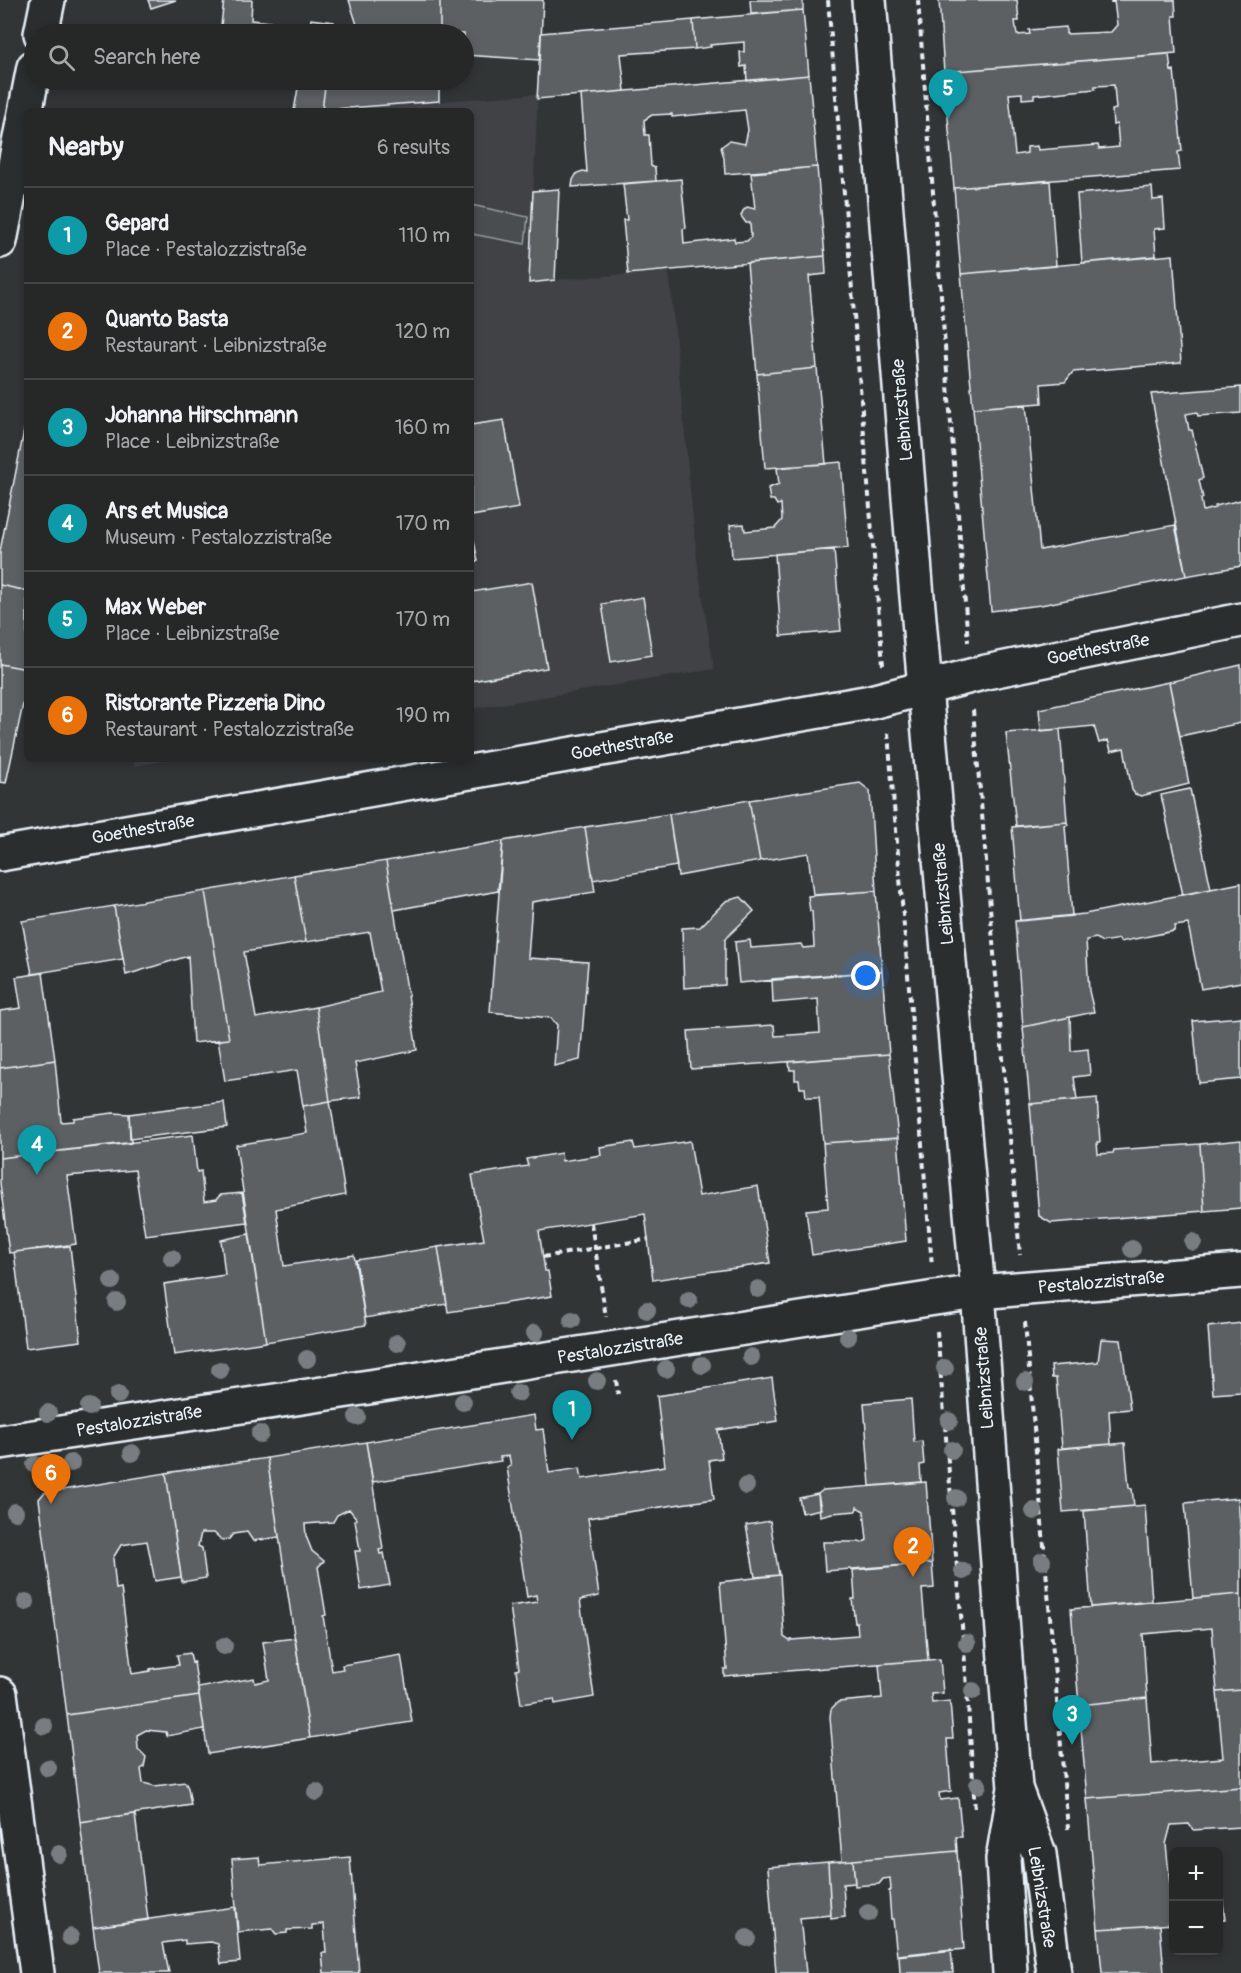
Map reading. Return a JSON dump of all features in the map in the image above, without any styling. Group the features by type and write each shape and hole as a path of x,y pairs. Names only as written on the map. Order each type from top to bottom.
{"street":[{"path":"43,24 48,0"},
{"name":"Leibnizstraße","path":"869,0 978,1292 1015,1788 1003,1859 1010,1973"},
{"path":"26,108 30,90"},
{"path":"0,241 24,118"},
{"name":"Goethestraße","path":"0,854 862,703 986,672 1241,620"},
{"name":"Pestalozzistraße","path":"0,1442 978,1292 1241,1271"},
{"path":"0,1695 37,1973"},
{"name":"Leibnizstraße","path":"1015,1788 1039,1854 1054,1973"}],"path":[{"path":"828,0 881,644"},
{"path":"918,0 965,609"},
{"path":"974,727 1020,1258"},
{"path":"893,792 933,1276"},
{"path":"591,1223 604,1304"},
{"path":"543,1257 649,1239"},
{"path":"1025,1324 1069,1833"},
{"path":"937,1331 966,1674 975,1818"}],"shaded area":[{"path":"538,94 529,282 669,271 697,560 714,669 474,709 474,108 349,108"},
{"path":"474,206 528,217 525,244 474,235"},
{"path":"135,762 158,762 134,766"}],"building":[{"path":"148,0 176,0 151,8"},
{"path":"224,0 252,0 251,20 290,24 221,24"},
{"path":"349,0 440,0 440,24 357,24"},
{"path":"440,0 543,0 540,60 474,56 474,24 440,24"},
{"path":"750,0 803,0 803,10 751,14"},
{"path":"939,0 1017,0 1019,21 1015,21 1017,35 1030,34 1029,30 1066,27 1066,34 1111,32 1117,25 1114,1 1111,2 1111,0 1175,0 1176,16 1173,16 1176,53 944,72"},
{"path":"803,10 809,75 747,81 746,66 741,67 740,52 744,52 744,42 710,45 711,47 695,49 693,20"},
{"path":"311,19 334,22 334,24 310,24"},
{"path":"693,20 695,49 621,54 625,91 537,99 541,33"},
{"path":"1169,54 1171,71 1174,70 1182,151 1178,152 1180,170 954,188 944,72","holes":["1114,85 1116,109 1112,110 1113,125 1117,124 1119,147 1099,149 1098,145 1038,150 1037,146 1027,147 1027,153 1015,155 1009,94 1022,93 1022,99 1034,98 1034,95"]},
{"path":"809,75 817,167 725,174 721,147 729,141 745,144 748,130 745,110 672,117 672,114 652,115 644,120 645,135 649,135 651,166 655,168 656,181 572,187 577,173 587,172 581,95"},
{"path":"298,90 325,90 322,108 295,108"},
{"path":"325,90 439,90 439,101 322,108"},
{"path":"817,167 825,256 628,274 623,220 627,220 623,184 681,179 686,228 683,229 684,244 734,238 735,242 747,241 751,237 750,223 746,223 741,216 747,207 755,209 751,173"},
{"path":"1050,181 1056,266 961,274 954,188"},
{"path":"1152,187 1153,200 1163,199 1165,228 1154,229 1156,256 1082,263 1077,194"},
{"path":"559,189 555,280 529,283 533,191"},
{"path":"1173,255 1181,363 1073,372 1065,382 1041,384 1042,403 973,408 961,274"},
{"path":"825,256 826,274 809,276 817,368 757,374 747,263"},
{"path":"817,368 826,464 765,468 757,374"},
{"path":"1241,387 1241,413 1198,416 1197,412 1186,414 1203,478 1199,480 1203,511 1241,500 1241,566 1186,576 1151,394"},
{"path":"1026,404 1040,550 1175,525 1186,576 1041,605 991,611 973,408"},
{"path":"504,420 519,508 474,516 474,425"},
{"path":"24,431 24,590 0,585 0,551"},
{"path":"841,462 848,548 732,558 730,525 744,524 745,531 775,528 782,520 781,504 777,505 774,500 770,500 768,488 779,484 777,468"},
{"path":"474,541 478,561 474,562"},
{"path":"834,549 841,631 781,636 775,554"},
{"path":"532,582 547,668 474,680 474,592"},
{"path":"0,585 24,590 24,668 0,664"},
{"path":"643,597 652,655 611,662 602,604"},
{"path":"0,664 24,668 24,700 6,783 0,782"},
{"path":"1241,665 1241,723 1180,736 1169,682"},
{"path":"1169,682 1189,784 1141,796 1135,794 1132,790 1124,748 1111,751 1108,740 1099,743 1094,726 1041,731 1039,709"},
{"path":"1060,729 1067,822 1016,826 1006,733"},
{"path":"860,783 870,791 876,891 813,895 808,853 760,861 749,800"},
{"path":"1190,789 1211,889 1183,895 1161,795"},
{"path":"749,800 760,861 678,876 669,814"},
{"path":"669,814 677,866 593,880 585,827"},
{"path":"1067,822 1068,825 1065,826 1072,916 1020,921 1012,827"},
{"path":"585,827 595,892 532,902 528,958 588,962 580,1060 554,1066 557,1025 551,1018 490,1012 503,841"},
{"path":"503,841 498,891 394,910 386,861"},
{"path":"386,861 417,1050 355,1063 361,1097 330,1101 316,1007 381,992 370,932 306,942 294,875"},
{"path":"294,875 306,942 244,952 256,1018 316,1007 330,1101 303,1106 297,1070 225,1081 218,1040 229,1039 205,891"},
{"path":"1241,883 1241,982 1201,989 1188,924 1175,926 1174,931 1120,942 1119,939 1102,942 1096,938 1086,940 1089,991 1094,1012 1023,1027 1015,921 1085,914"},
{"path":"205,891 229,1039 193,1043 188,956 126,975 114,906"},
{"path":"876,891 882,971 739,983 735,942 750,940 751,948 801,944 803,948 814,947 812,911 810,911 808,896"},
{"path":"741,897 754,911 725,939 725,985 684,988 682,928 700,927 726,901"},
{"path":"114,906 123,959 32,974 22,921"},
{"path":"882,971 889,1054 691,1069 688,1031 774,1025 775,1036 820,1033 818,999 773,1003 772,979"},
{"path":"43,973 55,1060 0,1068 0,1011 21,1008 16,977"},
{"path":"1070,1017 1071,1051 1088,1049 1090,1075 1074,1077 1077,1100 1030,1104 1023,1027"},
{"path":"1241,1017 1241,1079 1199,1083 1193,1021"},
{"path":"889,1054 898,1138 823,1143 819,1097 806,1097 805,1088 800,1088 799,1080 795,1080 795,1070 790,1070 789,1062"},
{"path":"55,1060 61,1122 73,1121 73,1118 113,1113 129,1114 131,1143 0,1158 0,1068"},
{"path":"1097,1098 1100,1142 1097,1142 1098,1154 1113,1153 1114,1150 1200,1144 1204,1211 1051,1223 1039,1216 1030,1104"},
{"path":"330,1101 345,1195 276,1209 284,1266 354,1255 366,1325 266,1342 236,1145 307,1133 303,1106"},
{"path":"224,1102 227,1127 130,1139 129,1114"},
{"path":"193,1135 197,1172 201,1171 204,1202 216,1200 220,1195 242,1193 247,1222 145,1235 135,1170 67,1176 76,1244 9,1253 0,1183 0,1158"},
{"path":"898,1138 906,1241 812,1255 806,1210 828,1208 823,1143"},
{"path":"1241,1140 1241,1208 1204,1211 1200,1144"},
{"path":"690,1141 699,1196 758,1186 770,1263 653,1280 645,1214 539,1231 545,1271 548,1271 552,1296 448,1312 438,1247 484,1240 472,1175 528,1166 526,1159 561,1153 562,1161 601,1155 600,1147 633,1142 635,1149"},
{"path":"249,1234 266,1342 174,1355 164,1284 225,1275 221,1240"},
{"path":"70,1246 81,1341 26,1348 14,1252"},
{"path":"438,1247 447,1304 365,1318 356,1260"},
{"path":"1241,1323 1241,1392 1213,1394 1208,1327"},
{"path":"1101,1339 1121,1340 1130,1409 1109,1411 1111,1444 1062,1448 1056,1378 1052,1378 1051,1366 1098,1362"},
{"path":"772,1378 778,1421 718,1430 722,1458 709,1460 714,1499 588,1518 599,1596 580,1600 594,1697 555,1704 554,1699 521,1704 516,1670 519,1669 510,1606 537,1602 536,1595 527,1597 507,1467 511,1466 509,1456 500,1457 501,1461 373,1482 366,1442 534,1415 536,1430 543,1429 549,1473 580,1468 582,1479 665,1466 657,1396"},
{"path":"911,1399 914,1442 922,1441 924,1464 920,1465 921,1482 870,1486 864,1403"},
{"path":"366,1442 383,1549 379,1550 380,1554 384,1553 390,1585 361,1590 355,1551 360,1551 355,1520 357,1519 349,1509 337,1515 333,1522 305,1524 306,1536 312,1551 324,1561 318,1567 332,1671 343,1669 342,1665 401,1655 412,1722 310,1738 267,1458"},
{"path":"1125,1443 1129,1488 1132,1489 1134,1506 1063,1512 1058,1449"},
{"path":"267,1458 279,1537 253,1541 247,1532 233,1534 229,1539 222,1540 214,1533 201,1533 198,1546 202,1548 206,1578 182,1582 166,1473"},
{"path":"166,1473 181,1577 155,1581 147,1541 121,1545 113,1558 116,1589 121,1588 132,1674 179,1665 177,1655 190,1653 192,1663 194,1662 199,1696 67,1715 39,1499 44,1493"},
{"path":"926,1482 932,1563 825,1571 823,1542 862,1543 867,1540 864,1511 857,1507 856,1511 820,1516 818,1494 823,1490"},
{"path":"818,1494 821,1509 802,1513 799,1498"},
{"path":"1238,1498 1241,1594 1193,1598 1185,1503"},
{"path":"1145,1505 1152,1601 1091,1607 1084,1511"},
{"path":"770,1521 779,1575 755,1577 746,1525"},
{"path":"932,1563 934,1588 922,1589 928,1660 724,1676 724,1669 727,1669 720,1582 780,1575 784,1637 790,1641 858,1635 852,1599 855,1599 853,1570"},
{"path":"1241,1594 1241,1690 1217,1692 1212,1628 1143,1634 1147,1698 1079,1705 1071,1609"},
{"path":"295,1638 310,1738 208,1754 198,1688 254,1678 255,1683 269,1680 263,1642"},
{"path":"940,1659 943,1693 931,1694 932,1703 950,1701 953,1739 947,1739 951,1791 939,1793 940,1800 958,1798 962,1837 956,1837 957,1851 842,1861 831,1709 838,1702 882,1698 879,1664"},
{"path":"1241,1690 1241,1787 1087,1799 1079,1705 1147,1698 1152,1764 1223,1758 1217,1692"},
{"path":"199,1696 204,1729 167,1736 166,1732 146,1730 137,1735 138,1749 146,1757 144,1767 141,1769 143,1783 155,1786 185,1782 191,1805 80,1822 67,1715"},
{"path":"1241,1787 1241,1827 1193,1830 1189,1824 1171,1825 1166,1844 1169,1874 1169,1924 1098,1929 1087,1799"},
{"path":"135,1814 148,1920 93,1927 80,1822"},
{"path":"957,1851 964,1949 897,1956 893,1919 891,1919 890,1878 883,1879 879,1884 855,1886 853,1860"},
{"path":"259,1857 260,1865 350,1857 359,1973 324,1973 322,1953 326,1953 324,1924 312,1925 312,1929 287,1930 287,1933 276,1934 272,1929 238,1932 232,1859"},
{"path":"853,1860 855,1883 843,1884 845,1917 831,1919 828,1862"},
{"path":"828,1862 831,1915 800,1918 806,1973 776,1973 768,1867"},
{"path":"235,1907 240,1962 221,1964 218,1944 211,1942 185,1944 185,1940 163,1943 169,1973 99,1973 93,1927"},
{"path":"1160,1925 1164,1973 1102,1973 1098,1929"},
{"path":"951,1949 953,1973 900,1973 899,1955"}],"place":[{"name":"Max Weber","path":"948,119"},
{"name":"Ars et Musica","path":"37,1175"},
{"name":"Gepard","path":"572,1440"},
{"name":"Ristorante Pizzeria Dino","path":"51,1504"},
{"name":"Quanto Basta","path":"913,1577"},
{"name":"Johanna Hirschmann","path":"1072,1745"}]}
